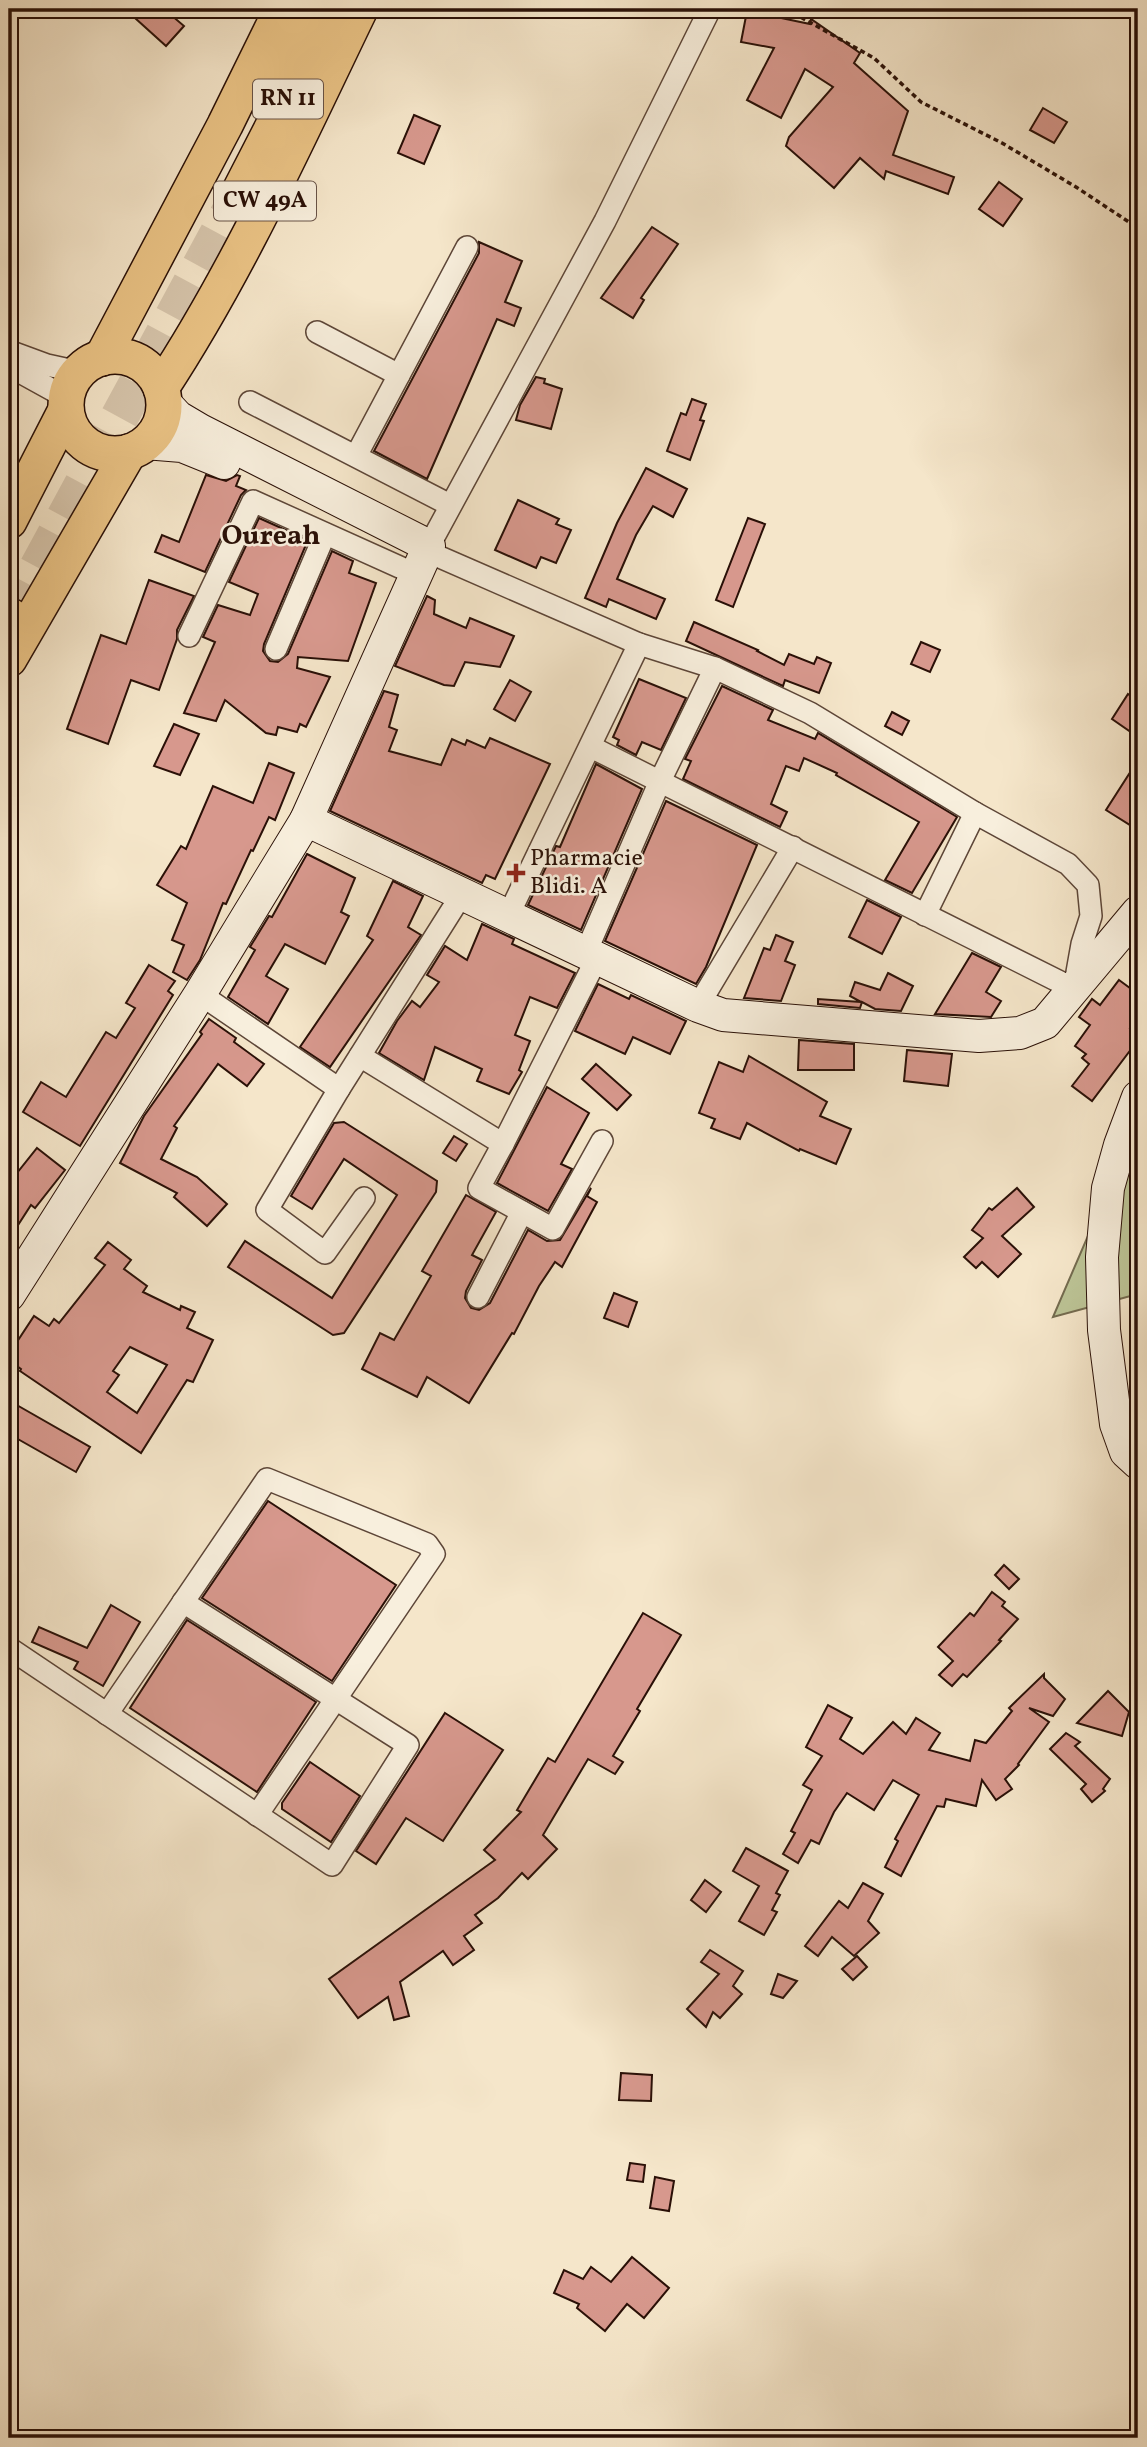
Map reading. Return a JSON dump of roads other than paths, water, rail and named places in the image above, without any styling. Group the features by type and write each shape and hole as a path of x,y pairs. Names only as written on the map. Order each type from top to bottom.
{"highway":[{"name":"RN 11","path":"305,9 232,180 335,9"}],"main road":[{"path":"9,521 79,384 225,125 282,9"},
{"name":"CW 49A","path":"162,395 277,178 360,9"},
{"path":"116,356 143,365 154,375 162,395 178,416 423,558 195,449 167,444 105,453 93,449 75,433 79,384 116,356"},
{"path":"9,659 137,448 159,425 162,395"},
{"path":"9,1295 200,994 306,820 423,558"},
{"path":"306,820 698,1006 723,1015 979,1036 1020,1033 1045,1023 1138,912"},
{"path":"1138,1097 1108,1188 1102,1257 1104,1330 1116,1423 1126,1452 1138,1463"}],"street":[{"path":"423,558 605,221 710,9"},
{"path":"356,456 467,247"},
{"path":"317,332 399,375"},
{"path":"9,351 47,365 79,384"},
{"path":"9,366 79,384"},
{"path":"250,402 450,505"},
{"path":"189,636 253,501 325,534 423,558 639,644 715,668 810,713 975,813 1068,864 1088,885 1091,916 1082,944 1074,989 591,747"},
{"path":"276,649 325,534"},
{"path":"508,916 639,644"},
{"path":"602,1141 552,1229 479,1188 503,1144 592,955 660,781 715,668"},
{"path":"925,915 975,813"},
{"path":"698,1006 793,847"},
{"path":"364,1198 325,1253 267,1210 359,1056 462,894"},
{"path":"200,994 339,1089"},
{"path":"359,1056 503,1144"},
{"path":"478,1297 522,1212"},
{"path":"107,1714 267,1479 427,1544 434,1554 257,1815"},
{"path":"9,1648 332,1865 408,1745 183,1602"}],"tunnel":[{"path":"11,618 242,190"}],"place":[{"name":"Pharmacie Blidi. A","path":"516,873"}],"district":[{"name":"Oureah","path":"271,536"}]}
